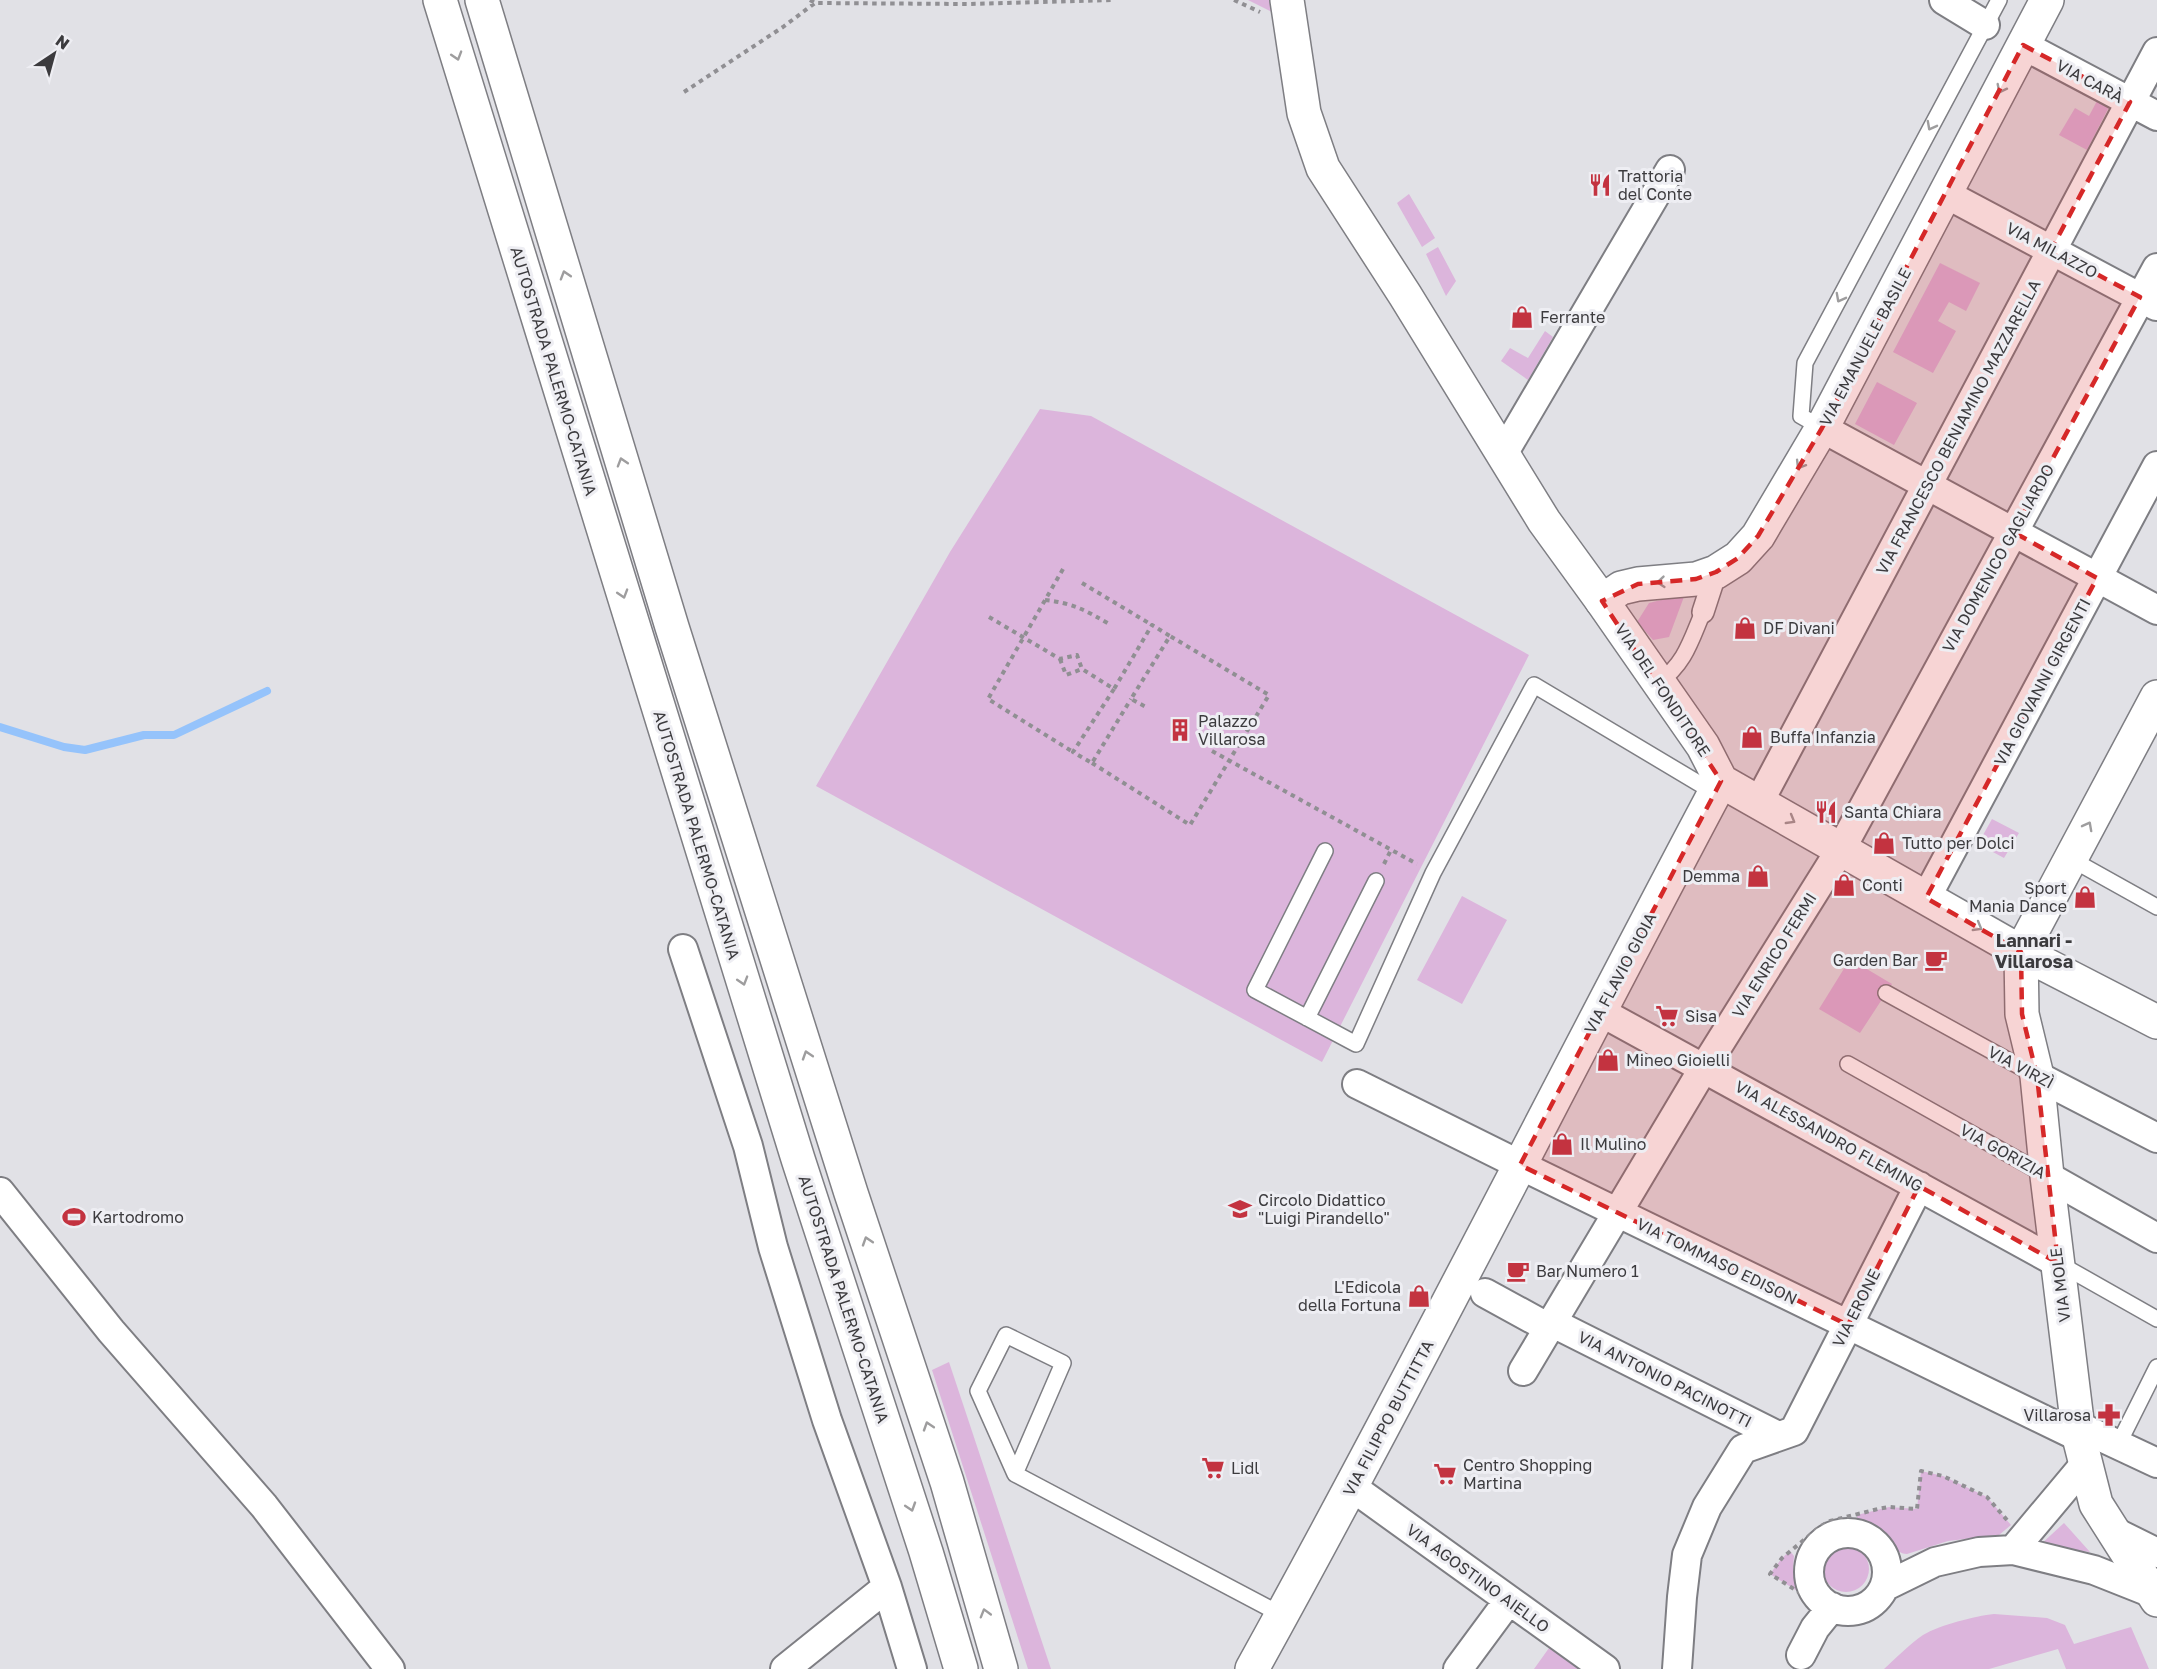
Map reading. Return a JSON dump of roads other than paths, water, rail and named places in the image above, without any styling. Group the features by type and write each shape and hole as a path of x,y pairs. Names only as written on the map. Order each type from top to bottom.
{"main road":[{"name":"AUTOSTRADA PALERMO-CATANIA","path":"440,0 780,1102 926,1552 961,1669"},
{"path":"482,0 672,627 851,1193 947,1482 1001,1669"},
{"name":"VIA DEL FONDITORE","path":"1287,0 1304,112 1323,168 1405,295 1544,521 1703,746 1718,787"},
{"name":"VIA EMANUELE BASILE","path":"1602,601 1621,588 1696,579 1716,572 1738,558 1758,536 1822,428 2047,0"},
{"path":"2021,952 2157,697"},
{"path":"1718,787 1759,802 2021,952 2157,1022"},
{"name":"VIA FLAVIO GIOIA","path":"1520,1165 1718,787"},
{"name":"VIA MOLE","path":"2021,952 2022,1014 2037,1076 2047,1176 2081,1442 2096,1504 2155,1597"},
{"name":"VIA FILIPPO BUTTITTA","path":"1252,1669 1352,1487 1520,1165"}],"street":[{"path":"1944,0 1985,24"},
{"name":"VIA CARÀ","path":"2023,45 2157,116"},
{"name":"VIA FRANCESCO BENIAMINO MAZZARELLA","path":"1759,802 2157,52"},
{"path":"1503,454 1670,170"},
{"name":"VIA MILAZZO","path":"1946,194 2149,302"},
{"name":"VIA DOMENICO GAGLIARDO","path":"1841,849 2013,532 2149,302 2157,268"},
{"path":"1822,428 2157,610"},
{"name":"VIA GIOVANNI GIRGENTI","path":"1926,898 2157,466"},
{"path":"1703,612 1716,572"},
{"name":"VIA ENRICO FERMI","path":"1523,1371 1619,1214 1704,1068 1841,849"},
{"path":"683,949 748,1146 773,1247 827,1420 887,1587 912,1669"},
{"name":"VIA ALESSANDRO FLEMING","path":"1599,1011 2058,1263"},
{"name":"VIA VIRZÌ","path":"2037,1076 2157,1138"},
{"name":"VIA TOMMASO EDISON","path":"1357,1084 2081,1442 2118,1444 2157,1463"},
{"name":"VIA GORIZIA","path":"2047,1176 2157,1238"},
{"name":"VIA ERONE","path":"1786,1434 1848,1325 1919,1186"},
{"path":"0,1192 111,1331 264,1506 390,1669"},
{"name":"VIA ANTONIO PACINOTTI","path":"1485,1293 1786,1434"},
{"path":"1677,1669 1687,1555 1707,1507 1743,1449 1786,1434"},
{"path":"2018,1544 2081,1442"},
{"name":"VIA AGOSTINO AIELLO","path":"1352,1487 1605,1669"},
{"path":"2113,1531 2157,1553"},
{"path":"1844,1532 1858,1534 1870,1540 1880,1549 1886,1561 1887,1575 1884,1587 1868,1606 1844,1611 1823,1599 1809,1579 1809,1567 1812,1555 1826,1540 1844,1532"},
{"path":"1884,1587 1935,1562 2018,1544 2094,1570 2155,1597"},
{"path":"785,1669 887,1587"},
{"path":"1458,1669 1509,1599"},
{"path":"1801,1655 1815,1628 1823,1599"}],"lane":[{"path":"1822,428 1801,416 1805,363 1999,0"},
{"path":"1659,682 1673,672 1683,660 1703,612"},
{"path":"1325,851 1254,990 1356,1044 1433,873 1534,685 1718,787"},
{"path":"2071,859 2157,907"},
{"path":"1307,1018 1376,880"},
{"name":"VIA VIRZÌ","path":"1886,993 2037,1076"},
{"name":"VIA GORIZIA","path":"1848,1064 2047,1176"},
{"path":"2058,1263 2157,1319"},
{"path":"1015,1474 1062,1363 1006,1335 978,1391 1015,1474 1282,1615"},
{"path":"2118,1444 2157,1366"}],"waterway":[{"path":"0,727 64,747 85,750 144,735 174,735 267,691"}],"place":[{"name":"Trattoria del Conte","path":"1600,185"},
{"name":"Ferrante","path":"1522,317"},
{"name":"DF Divani","path":"1745,628"},
{"name":"Palazzo Villarosa","path":"1180,730"},
{"name":"Buffa Infanzia","path":"1752,737"},
{"name":"Santa Chiara","path":"1826,812"},
{"name":"Tutto per Dolci","path":"1884,843"},
{"name":"Demma","path":"1758,876"},
{"name":"Conti","path":"1844,885"},
{"name":"Sport Mania Dance","path":"2085,897"},
{"name":"Garden Bar","path":"1936,960"},
{"name":"Sisa","path":"1667,1016"},
{"name":"Mineo Gioielli","path":"1608,1060"},
{"name":"Il Mulino","path":"1562,1144"},
{"name":"Circolo Didattico \"Luigi Pirandello\"","path":"1240,1209"},
{"name":"Kartodromo","path":"74,1217"},
{"name":"Bar Numero 1","path":"1518,1271"},
{"name":"L'Edicola della Fortuna","path":"1419,1296"},
{"name":"Villarosa","path":"2109,1415"},
{"name":"Lidl","path":"1213,1468"},
{"name":"Centro Shopping Martina","path":"1445,1474"}],"district":[{"name":"Lannari - Villarosa","path":"2034,950"}]}
